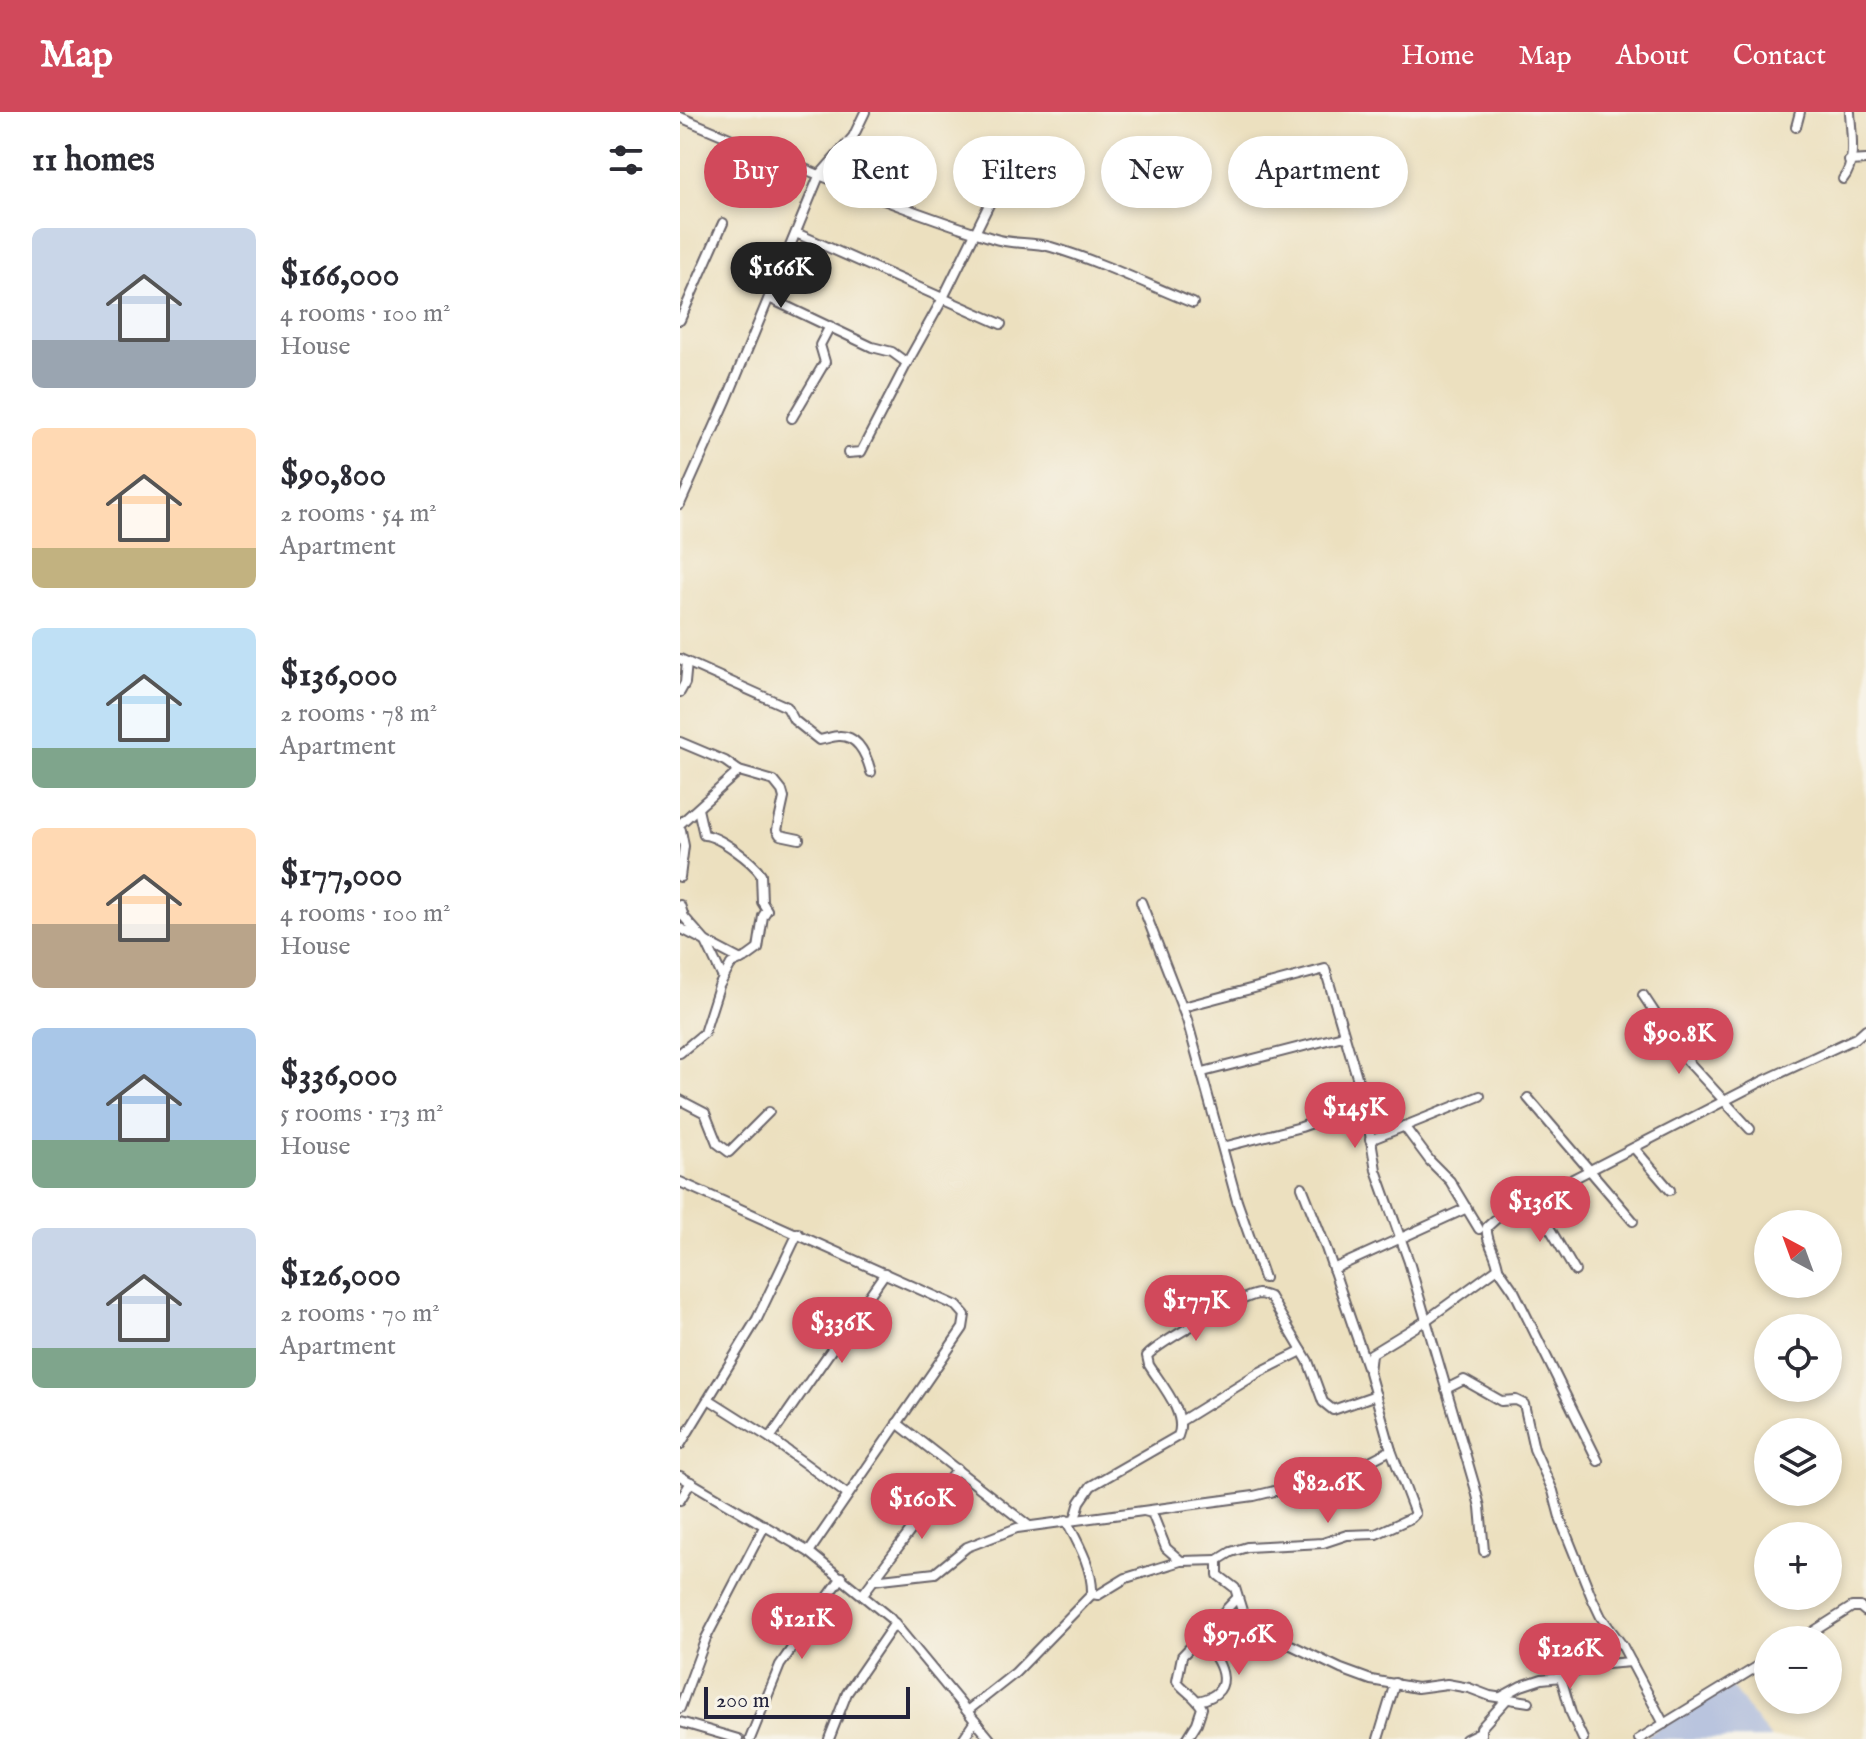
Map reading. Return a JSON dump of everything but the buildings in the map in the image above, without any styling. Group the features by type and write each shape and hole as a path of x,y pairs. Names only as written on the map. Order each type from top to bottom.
{"street":[{"path":"680,504 819,176 853,137 865,112"},
{"path":"1796,127 1800,112"},
{"path":"1843,179 1848,173 1853,142 1850,112"},
{"path":"680,117 819,176 1003,241 1052,247 1193,303"},
{"path":"1849,161 1866,160"},
{"path":"848,453 861,452 987,208"},
{"path":"680,320 723,223"},
{"path":"796,233 1001,324"},
{"path":"769,298 872,347 892,352 907,363"},
{"path":"792,418 825,362 820,345 830,326"},
{"path":"680,692 685,683 683,661 787,707 794,720 819,740 840,736 856,743 865,751 871,772"},
{"path":"680,742 725,761 739,771 774,781 784,798 777,830 780,835 799,839"},
{"path":"680,877 684,846 681,828 739,771"},
{"path":"680,1053 704,1033 731,964 758,949 763,916 767,910 762,902 761,874 743,856 712,835 704,835 698,809"},
{"path":"1141,902 1183,1007 1245,1231 1264,1278"},
{"path":"680,905 684,917 706,942 723,978"},
{"path":"680,928 741,960"},
{"path":"1183,1007 1325,969 1365,1104 1376,1170 1401,1237 1480,1507 1484,1551"},
{"path":"1643,995 1684,1057 1750,1129"},
{"path":"1598,1461 1514,1291 1498,1268 1486,1234 1487,1227 1497,1218 1723,1102 1856,1038 1866,1029"},
{"path":"1203,1072 1343,1036"},
{"path":"1370,1140 1480,1096"},
{"path":"1528,1098 1633,1221"},
{"path":"680,1100 705,1113 717,1143 729,1152 769,1112"},
{"path":"1223,1147 1301,1127 1365,1104"},
{"path":"1404,1126 1430,1161 1450,1181 1479,1229"},
{"path":"1634,1148 1670,1190"},
{"path":"680,1182 957,1306 965,1315 963,1328 809,1552"},
{"path":"1092,1594 1098,1595 1126,1578 1181,1561 1218,1560 1247,1547 1323,1543 1347,1535 1376,1534 1415,1514 1391,1450 1369,1372 1302,1187"},
{"path":"1533,1200 1575,1271"},
{"path":"1333,1269 1467,1208"},
{"path":"680,1445 757,1319 798,1233"},
{"path":"1369,1372 1371,1354 1425,1321 1498,1268"},
{"path":"770,1438 885,1273"},
{"path":"1070,1520 1091,1486 1178,1436 1182,1428 1147,1356 1154,1349 1229,1307 1261,1294 1270,1297 1302,1351 1323,1402 1333,1410 1376,1395"},
{"path":"1181,1421 1260,1372 1302,1351"},
{"path":"1446,1389 1464,1380 1501,1401 1516,1400 1524,1404 1534,1449 1553,1491 1561,1521 1592,1598 1664,1724"},
{"path":"710,1400 770,1438 848,1495"},
{"path":"897,1423 1030,1526"},
{"path":"873,1580 935,1573 967,1547 1017,1528 1254,1496 1364,1464 1391,1450"},
{"path":"863,1594 957,1469"},
{"path":"680,1476 809,1552 863,1594 895,1623 990,1739"},
{"path":"680,1500 691,1482"},
{"path":"1143,1510 1152,1513 1166,1548 1181,1561"},
{"path":"967,1711 1015,1673 1092,1594 1092,1583 1070,1520"},
{"path":"680,1708 706,1638 765,1525"},
{"path":"1218,1560 1218,1575 1235,1588 1243,1614 1266,1638 1277,1644 1291,1645 1361,1677 1417,1688 1447,1684 1529,1702"},
{"path":"750,1739 780,1665 842,1577"},
{"path":"1187,1739 1202,1708 1177,1681 1182,1656 1237,1598"},
{"path":"1822,1626 1852,1607 1860,1607 1866,1612"},
{"path":"829,1739 847,1693 895,1623"},
{"path":"1198,1701 1215,1694 1222,1684 1223,1672 1220,1659 1200,1637"},
{"path":"1466,1739 1481,1735 1481,1728 1504,1698 1521,1686 1561,1677 1594,1665 1631,1662"},
{"path":"1639,1739 1754,1669"},
{"path":"1561,1677 1571,1713 1583,1739"},
{"path":"1378,1739 1395,1683"},
{"path":"963,1739 975,1721"},
{"path":"680,1722 738,1739"}],"shaded area":[{"path":"1729,1684 1771,1739 1642,1739"}]}
